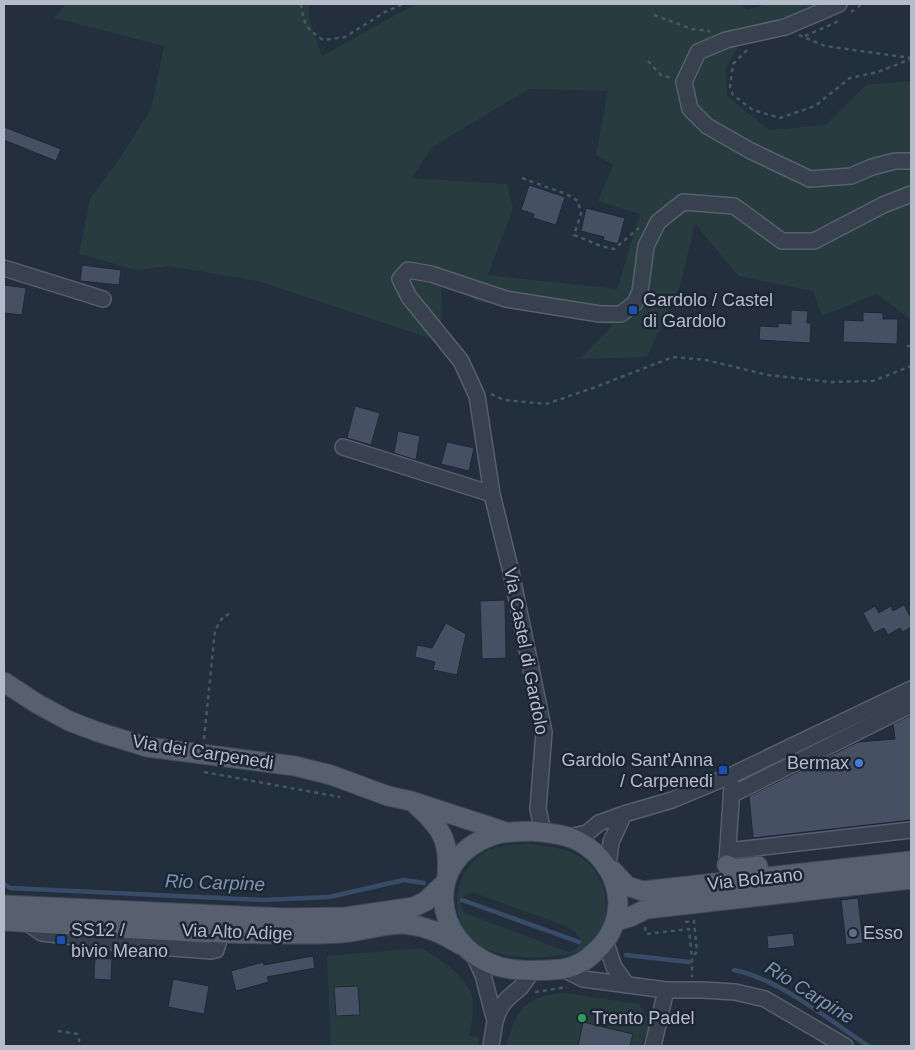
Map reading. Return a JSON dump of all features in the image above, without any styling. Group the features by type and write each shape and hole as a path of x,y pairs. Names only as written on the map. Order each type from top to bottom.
{"main road":[{"name":"Via dei Carpenedi","path":"4,682 44,708 69,721 147,747 295,766 331,775 388,796 411,801 511,832"},
{"name":"Via dei Carpenedi","path":"411,801 434,822 442,835 448,861 445,881"},
{"path":"511,832 543,832 569,837 580,842 608,866 615,882 618,899 616,921 612,932 606,943 592,955 578,964 562,969 532,970 494,965 468,950 454,934 446,917 443,901 445,881 454,863 465,850 480,840 492,835 511,832"},
{"path":"727,858 734,869 810,861 838,870"},
{"name":"Via Bolzano","path":"608,866 627,886 643,891 911,861"},
{"name":"Via Bolzano","path":"616,921 646,909 911,879"},
{"name":"Via Alto Adige","path":"4,906 285,918 346,917 414,907 426,901 445,881"},
{"name":"Via Alto Adige","path":"4,921 221,932 312,934 354,932 404,924 432,930 446,936 468,950"}],"street":[{"path":"839,4 785,27 726,40 698,52 684,82 690,109 706,126 810,179 851,176 872,167 895,161 911,161"},
{"name":"Via Castel di Gardolo","path":"543,832 538,809 544,732 511,572 492,494 477,396 461,361 409,297 400,279 408,270 432,274 506,299 600,314 620,314 635,303 640,292 646,246 658,222 683,202 734,206 782,241 814,240 883,205 911,194"},
{"path":"4,268 103,299"},
{"path":"343,447 492,494"},
{"path":"569,837 587,832 599,823 672,800 732,775 911,689"},
{"path":"731,795 911,704"},
{"path":"732,775 727,858 911,830"},
{"path":"511,832 538,809"},
{"path":"608,866 611,842 624,814"},
{"path":"606,943 614,967 626,985"},
{"path":"468,950 483,975 495,1021"},
{"path":"562,969 583,979 666,990 735,992 765,999 823,1035 845,1046"},
{"path":"491,1046 495,1021 500,1008 521,987 532,970"},
{"path":"653,1046 666,990"}],"path":[{"path":"301,4 303,20 308,30 323,40 345,36 385,12 403,4"},
{"path":"654,15 692,28 718,32"},
{"path":"785,27 802,37 825,46 911,58"},
{"path":"796,38 802,37"},
{"path":"749,48 733,64 730,87 733,94 753,110 780,118 815,106 850,78 878,72 911,58"},
{"path":"648,61 661,75 684,82"},
{"path":"522,178 566,194 578,201 581,214 574,234 601,246 614,249 630,234 649,221 658,222"},
{"path":"472,385 504,400 546,404 594,388 673,357 706,360 768,375 830,382 873,381 911,366"},
{"path":"203,753 215,630 223,617 229,614"},
{"path":"684,917 685,922"},
{"path":"677,923 694,921 697,951 692,958"},
{"path":"653,926 645,926 646,934 689,930 692,979"},
{"path":"530,994 548,989 572,988"},
{"path":"58,1031 77,1034 79,1046"}],"green space":[{"path":"66,4 309,4 309,18 322,56 412,6 420,4 740,4 747,9 768,4 826,4 745,35 726,67 727,96 769,130 825,125 866,85 911,81 911,320 877,294 822,316 813,291 739,276 695,224 680,286 647,357 580,359 613,325 475,301 441,269 442,318 435,340 258,281 169,266 137,270 79,254 90,199 120,158 151,109 164,46 54,18","holes":["529,89 608,91 596,155 613,165 598,201 640,214 617,289 488,275 513,208 507,184 412,178 432,147"]},
{"path":"526,844 554,848 575,854 591,866 598,877 606,902 605,915 602,927 595,939 582,950 568,955 547,957 527,957 497,953 479,945 468,936 461,924 457,897 460,884 474,860 494,848","holes":["472,892 568,927 580,938 578,947 569,952 465,913 461,905 464,896"]},
{"path":"421,948 454,971 465,982 471,993 473,1005 469,1036 479,1038 478,1046 331,1046 327,956"},
{"name":"Trento Padel","path":"564,993 639,1004 650,1023 642,1046 506,1046 518,1014 524,1007 539,998"}],"building":[{"path":"4,127 61,149 56,161 4,140"},
{"path":"529,185 565,197 556,225 533,218 534,214 521,210"},
{"path":"586,208 625,218 618,244 603,240 604,237 581,231"},
{"path":"82,265 121,270 119,285 80,281"},
{"path":"4,285 26,288 22,315 4,313"},
{"path":"791,310 808,311 807,323 811,323 810,343 759,340 760,326 778,327 778,323 791,324"},
{"path":"863,312 883,313 883,319 898,319 897,344 843,342 844,320 863,321"},
{"path":"355,406 380,413 371,445 347,438"},
{"path":"398,431 420,436 416,460 394,453"},
{"path":"447,442 474,448 469,471 441,464"},
{"path":"505,600 506,658 482,659 480,601"},
{"path":"904,605 911,618 911,627 903,632 900,628 888,635 884,628 874,633 863,613 875,606 879,613 891,606 893,611"},
{"path":"446,623 466,634 457,675 433,670 435,662 415,657 417,645 432,648"},
{"name":"Bermax","path":"911,715 911,820 753,838 749,796 858,742 895,739 893,724"},
{"path":"858,898 863,943 846,945 841,900"},
{"path":"793,933 795,946 768,949 767,936"},
{"path":"313,956 315,968 267,977 269,982 236,991 231,971 263,962 264,965"},
{"path":"95,958 112,959 111,980 94,979"},
{"path":"173,979 209,986 204,1014 168,1007"},
{"path":"358,986 360,1015 336,1016 334,987"},
{"path":"583,1022 633,1034 630,1046 578,1046"}],"waterway":[{"name":"Rio Carpine","path":"4,884 10,888 263,900 329,897 404,880 424,883"},
{"name":"Rio Carpine","path":"462,900 579,942"},
{"name":"Rio Carpine","path":"626,955 689,962"},
{"name":"Rio Carpine","path":"734,970 752,975 787,991 868,1046"}],"place":[{"name":"Gardolo / Castel di Gardolo","path":"633,310"},
{"name":"Bermax","path":"859,763"},
{"name":"Gardolo Sant'Anna / Carpenedi","path":"723,770"},
{"name":"Esso","path":"853,933"},
{"name":"SS12 / bivio Meano","path":"61,940"},
{"name":"Trento Padel","path":"582,1018"}]}
